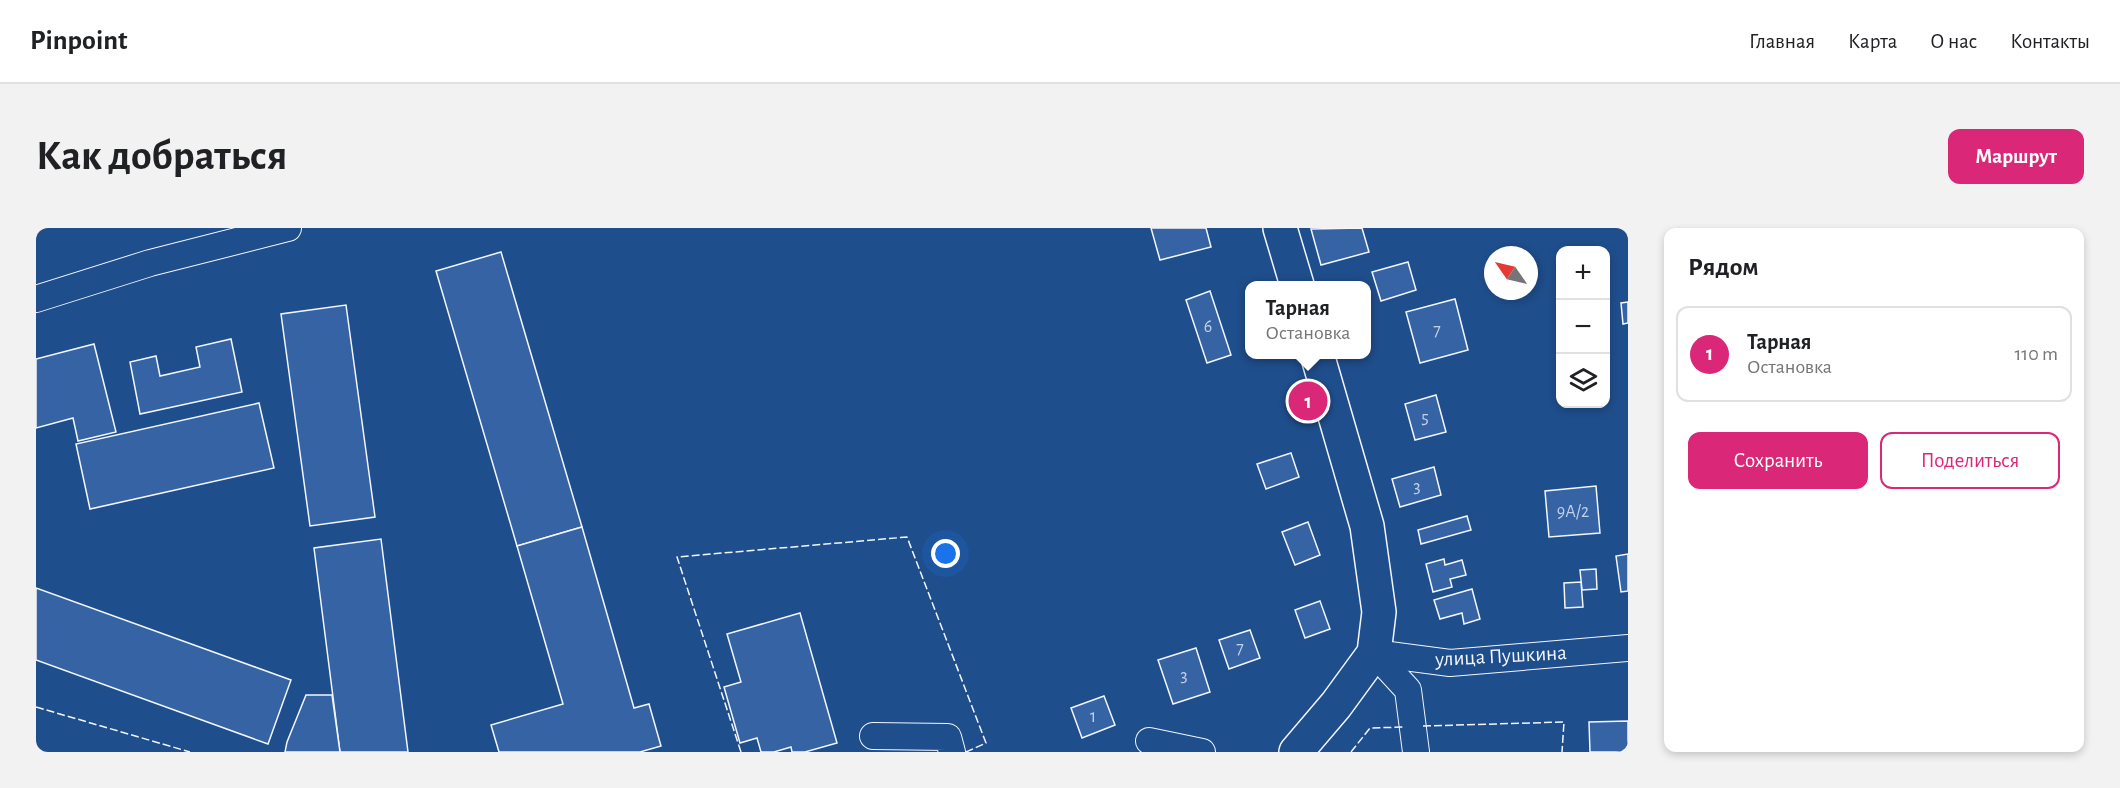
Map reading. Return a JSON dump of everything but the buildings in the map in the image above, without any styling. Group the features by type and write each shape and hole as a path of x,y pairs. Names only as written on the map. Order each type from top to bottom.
{"main road":[{"path":"1280,228 1296,281"},
{"path":"1296,752 1336,705 1374,653 1379,612 1367,526 1318,359"}],"street":[{"path":"36,299 150,263 288,228"},
{"name":"улица Пушкина","path":"1374,653 1450,663 1628,648"},
{"path":"1374,653 1408,690 1416,752"},
{"path":"873,736 948,737 952,752"},
{"path":"1149,741 1202,752"}],"fence":[{"path":"741,752 677,557 907,537 986,743 966,752"},
{"path":"36,707 190,752"},
{"path":"1423,726 1564,722 1562,752"},
{"path":"1351,752 1370,728 1405,727"}],"place":[{"name":"Тарная","path":"1308,401"}]}
